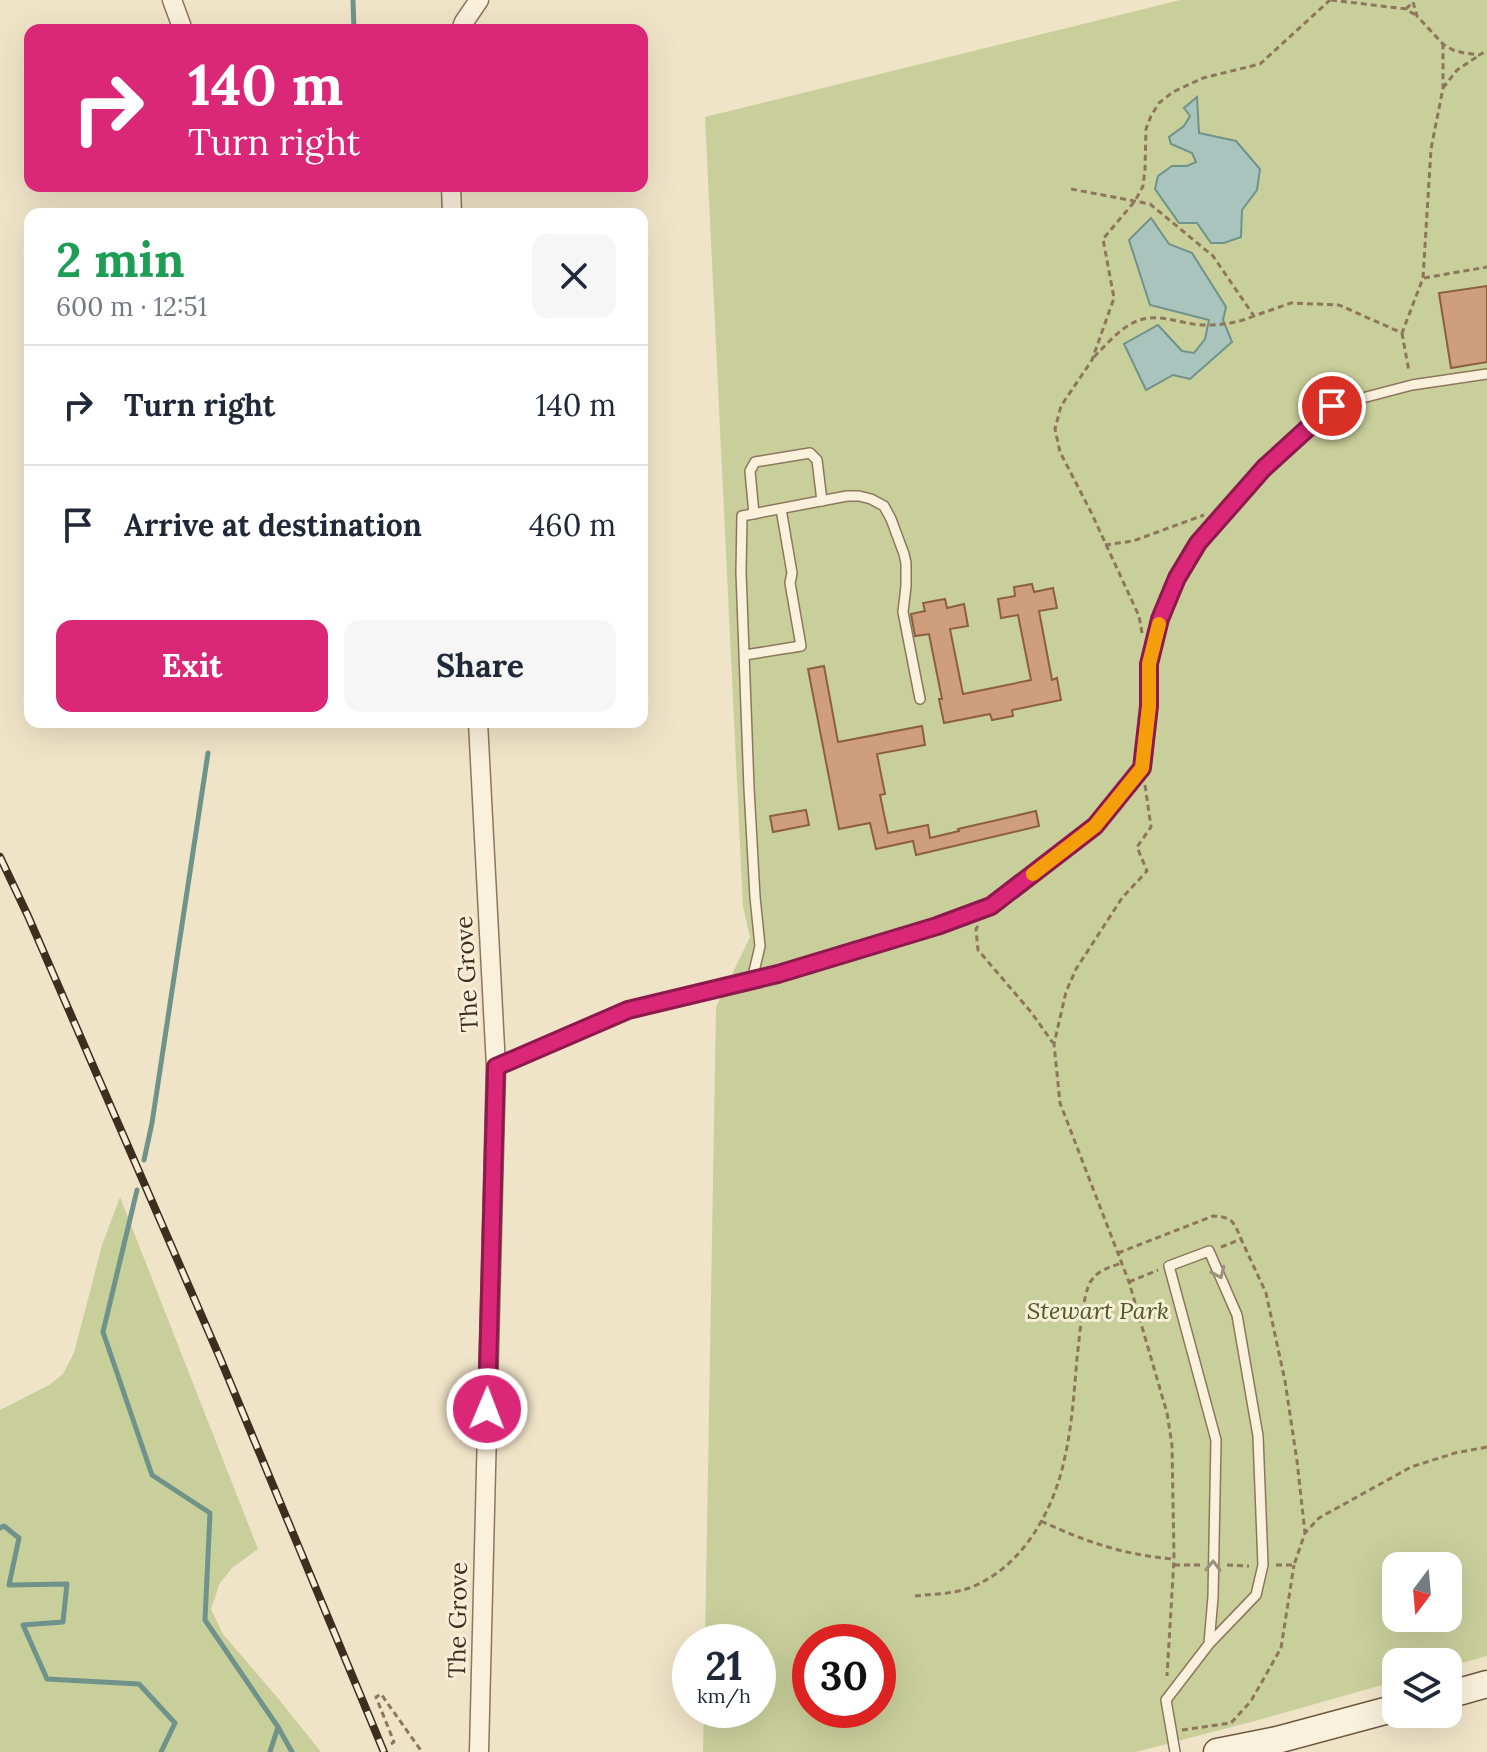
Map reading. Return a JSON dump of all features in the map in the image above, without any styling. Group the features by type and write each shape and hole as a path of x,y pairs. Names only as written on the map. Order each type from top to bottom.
{"main road":[{"path":"1462,1691 1487,1684"},
{"path":"1217,1752 1279,1746 1382,1713"}],"street":[{"path":"172,0 181,24"},
{"path":"463,24 479,0"},
{"name":"The Grove","path":"478,728 496,1067 479,1752"}],"lane":[{"path":"496,1067 628,1010 752,980 937,926 991,906 1095,826 1142,768 1149,706 1149,664 1160,619 1177,578 1198,543 1264,468 1332,406 1412,385 1487,374"},
{"path":"754,514 750,471 755,462 810,453 817,460 822,501"},
{"path":"752,980 760,946 752,850 741,572 742,516 847,496 871,499 884,506 906,563 903,612 920,699"},
{"path":"745,655 801,646 781,509"},
{"path":"1175,1752 1166,1700 1209,1644 1256,1595 1263,1565 1258,1436 1240,1330 1237,1315 1209,1251 1169,1266 1216,1440 1209,1644"}],"path":[{"path":"1092,360 1114,298 1103,239 1135,201 1143,186 1146,129 1159,103 1173,92 1203,78 1260,64 1331,0 1406,9 1417,16 1443,44 1453,50 1479,55"},
{"path":"1406,9 1413,1"},
{"path":"1413,1 1417,16"},
{"path":"1412,385 1402,333 1423,278 1431,149 1443,88 1443,44"},
{"path":"1443,88 1457,70 1487,51"},
{"path":"1071,189 1150,204 1213,256 1254,316"},
{"path":"1423,278 1487,267"},
{"path":"1149,664 1139,616 1060,452 1055,429 1061,406 1092,360 1126,326 1138,320 1152,316 1203,325 1241,322 1291,303 1339,305 1402,333"},
{"path":"1105,545 1133,541 1227,510"},
{"path":"1142,768 1151,827 1137,847 1147,871 1122,898 1076,969 1066,992 1054,1044 1060,1103 1129,1282 1167,1413 1172,1445 1174,1565 1166,1700"},
{"path":"991,906 976,929 978,950 1054,1044"},
{"path":"1118,1253 1213,1216 1224,1216 1234,1223 1266,1293 1287,1395 1305,1533"},
{"path":"1209,1251 1241,1239"},
{"path":"915,1596 970,1588 994,1575 1018,1554 1041,1521 1064,1463 1071,1428 1080,1330 1089,1283 1100,1271 1122,1263"},
{"path":"1129,1282 1169,1266"},
{"path":"1170,1732 1231,1723 1251,1701 1281,1648 1294,1565 1305,1533 1319,1518 1411,1467 1487,1447"},
{"path":"1041,1521 1087,1542 1145,1556 1174,1559"},
{"path":"1174,1565 1205,1565"},
{"path":"1227,1565 1249,1566"},
{"path":"1276,1565 1294,1565"},
{"path":"391,1744 394,1742 376,1697 381,1694 422,1752"}],"green space":[{"name":"Stewart Park","path":"1180,0 1487,0 1487,1656 1462,1663 1462,1648 1382,1648 1382,1685 1136,1752 703,1752 704,1728 776,1728 776,1624 705,1624 716,1007 750,937 743,907 705,117"},
{"path":"120,1197 258,1549 232,1568 220,1583 211,1609 223,1634 321,1752 0,1752 0,1410 49,1385 63,1374 74,1353 102,1245"}],"water":[{"path":"1197,97 1199,133 1236,141 1260,169 1257,190 1242,210 1241,237 1224,243 1211,243 1197,223 1179,223 1155,189 1158,176 1172,166 1187,166 1196,162 1192,153 1171,144 1169,137 1184,126 1190,116 1184,108"},
{"path":"1151,218 1169,244 1192,253 1226,307 1223,320 1232,342 1190,379 1173,375 1146,390 1124,344 1158,325 1182,351 1194,353 1205,339 1209,320 1150,305 1129,240"}],"building":[{"path":"1487,286 1487,362 1451,368 1439,293"},
{"path":"1032,584 1034,592 1053,588 1057,608 1039,611 1052,680 1057,678 1061,700 1012,710 1013,716 992,720 990,714 944,723 929,634 915,636 911,614 925,611 923,603 945,599 947,608 964,604 968,626 950,629 963,694 1031,680 1018,615 1001,618 998,599 1015,596 1014,587"},
{"path":"824,666 838,742 922,726 925,745 877,754 885,794 880,795 888,833 928,825 930,838 1036,811 1039,826 916,855 913,841 876,849 870,823 839,829 808,669"},
{"path":"806,810 809,825 773,832 770,816"}],"waterway":[{"path":"353,0 354,24"},
{"path":"144,1160 208,753"},
{"path":"137,1190 103,1332 152,1475 210,1513 205,1620 278,1727"},
{"path":"0,1528 4,1526 19,1538 9,1585 67,1584 63,1622 23,1625 47,1679 139,1684 175,1723 161,1752"},
{"path":"270,1752 278,1727 292,1752"}],"railway":[{"path":"0,857 220,1358 384,1752"}],"slow traffic":[{"path":"1033,874 1095,826 1142,768 1149,706 1149,664 1159,624"}],"route":[{"path":"487,1409 496,1067 628,1010 778,974 937,926 991,906 1095,826 1142,768 1149,706 1149,664 1160,619 1177,578 1198,543 1264,468 1332,406"}]}
